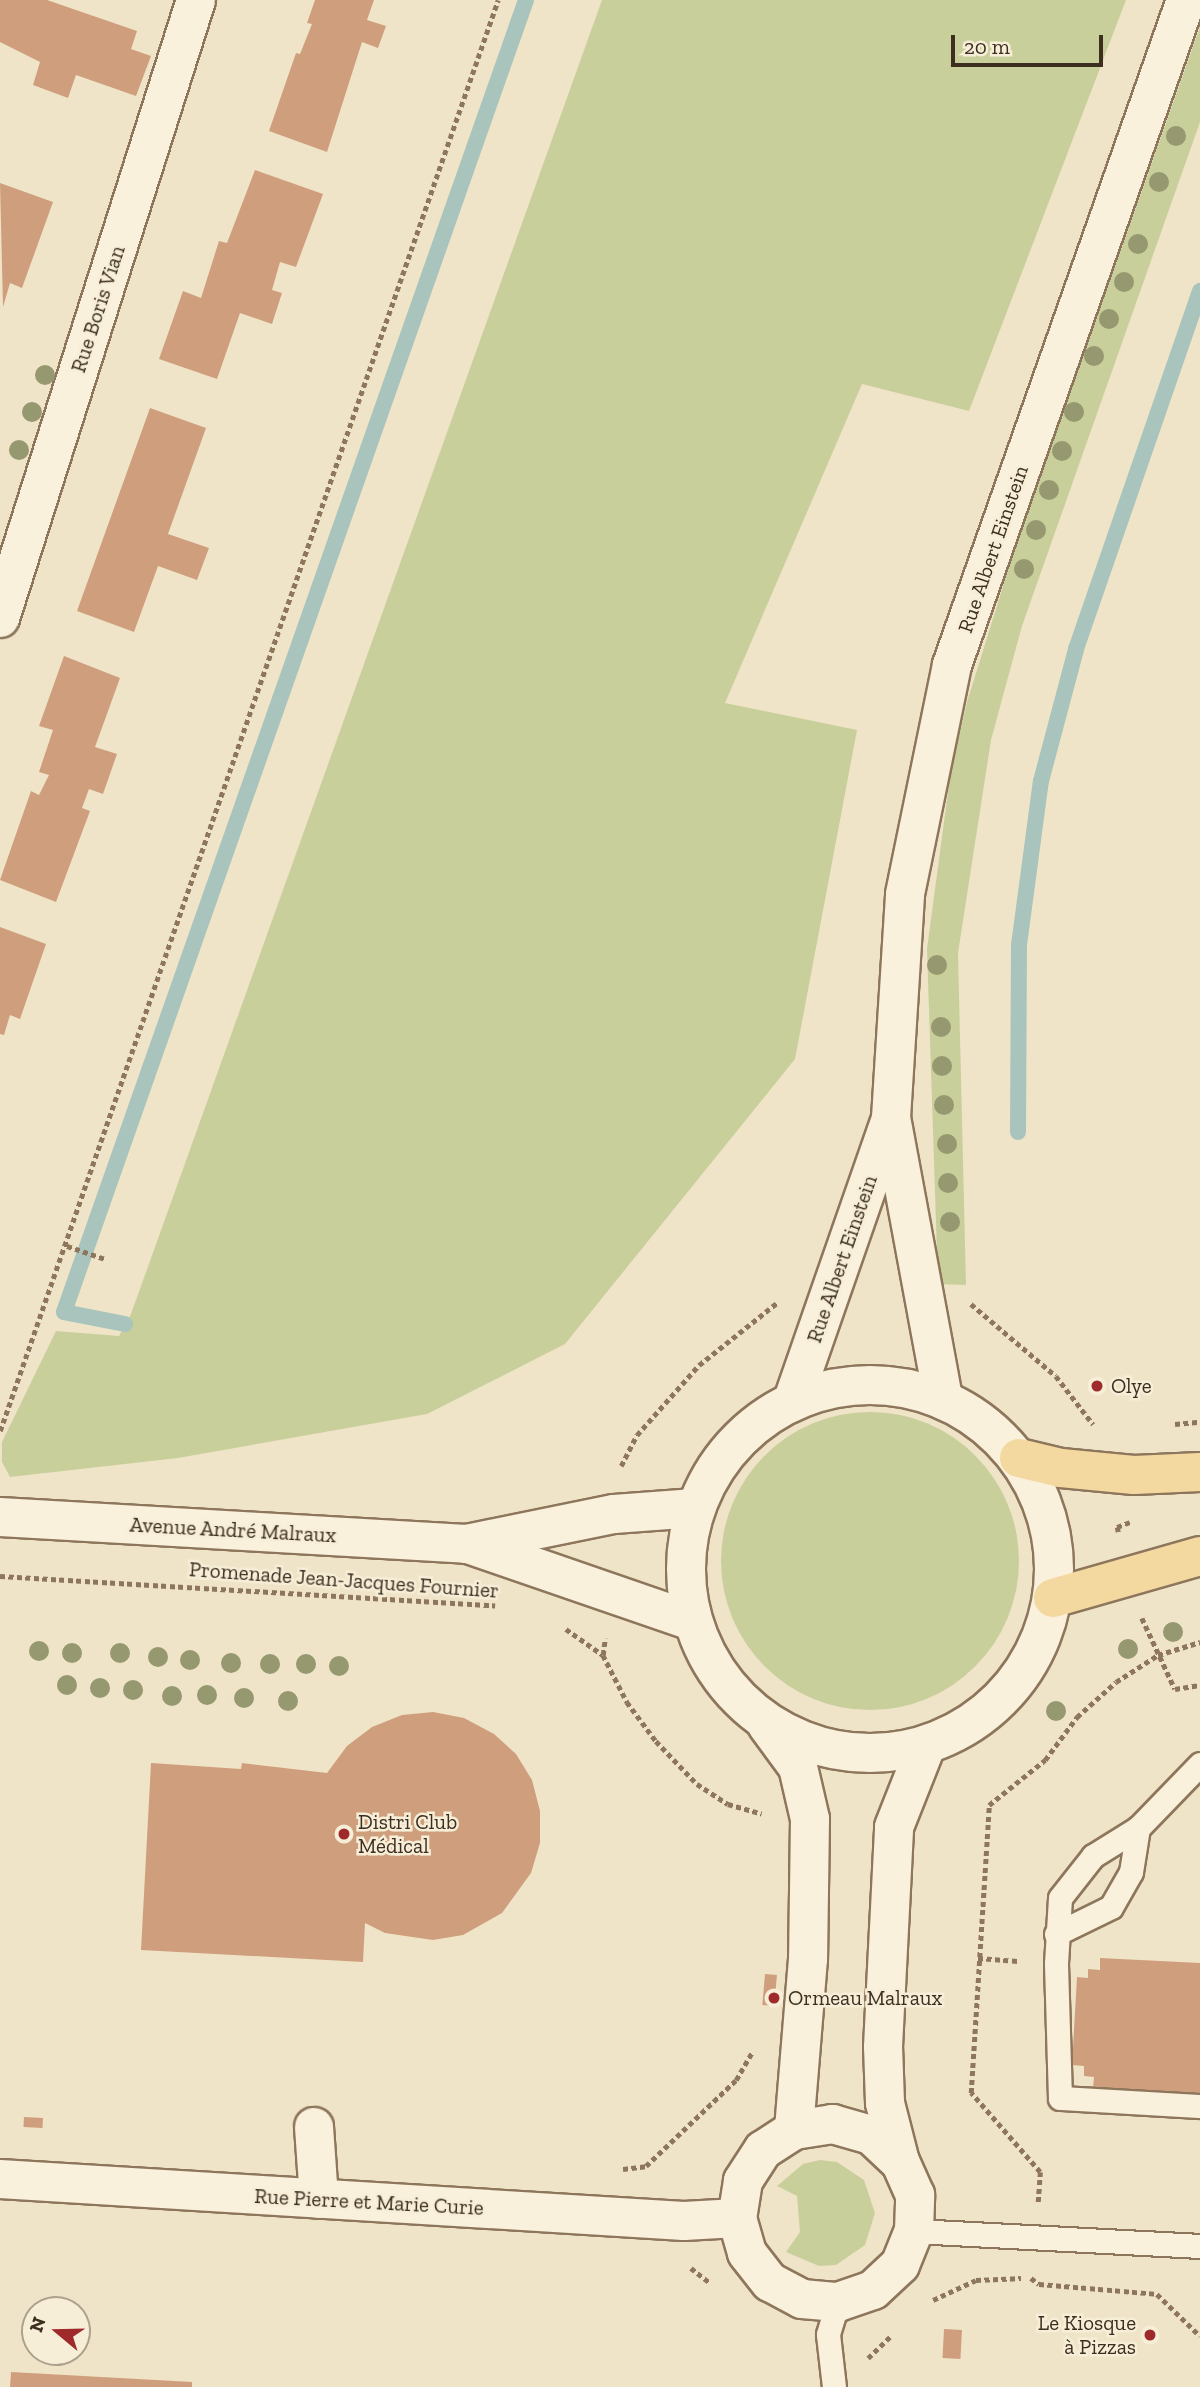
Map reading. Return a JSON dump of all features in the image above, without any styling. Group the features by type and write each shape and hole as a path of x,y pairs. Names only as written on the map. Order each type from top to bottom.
{"main road":[{"path":"1019,1458 1061,1468 1134,1475 1200,1472"},
{"path":"1053,1598 1200,1556"}],"street":[{"name":"Rue Boris Vian","path":"0,618 197,0"},
{"name":"Rue Albert Einstein","path":"943,1398 921,1296 891,1118 905,894 952,665 1186,0"},
{"name":"Rue Albert Einstein","path":"793,1400 891,1118"},
{"path":"766,1723 824,1749 876,1755 926,1746 972,1724 1011,1690 1038,1647 1053,1598 1054,1547 1042,1500 1019,1458 985,1422 943,1398 893,1384 842,1385 793,1400 752,1426 718,1463 695,1508 685,1556 692,1621 720,1678 766,1723 798,1767 810,1819 808,1959 794,2130"},
{"name":"Avenue André Malraux","path":"466,1544 614,1514 695,1508"},
{"name":"Avenue André Malraux","path":"0,1517 466,1544 611,1590 692,1621"},
{"path":"900,2162 871,2135 833,2124 794,2130 763,2150 743,2181 737,2218 747,2253 770,2282 802,2299 838,2302 873,2290 900,2265 914,2231 915,2195 900,2162 886,2104 883,2047 889,1873 894,1827 926,1746"},
{"path":"314,2127 319,2199"},
{"name":"Rue Pierre et Marie Curie","path":"0,2179 704,2222 737,2218"}],"lane":[{"path":"1200,1764 1138,1828 1093,1856 1060,1898 1056,1934 1060,2098 1200,2106"},
{"path":"1056,1934 1111,1908 1131,1872 1138,1828"},
{"path":"914,2231 1200,2246"},
{"path":"834,2387 828,2334 838,2302"}],"path":[{"path":"0,1431 67,1246 498,0"},
{"path":"67,1246 105,1259"},
{"path":"614,1514 621,1465 637,1435 658,1408 699,1365 775,1304 838,1270"},
{"path":"921,1296 977,1305 1056,1376 1094,1425 1105,1426"},
{"path":"1134,1475 1138,1519 1117,1527 1139,1611 1175,1689 1200,1685"},
{"name":"Promenade Jean-Jacques Fournier","path":"0,1576 502,1605"},
{"path":"603,1655 611,1590"},
{"path":"557,1625 603,1655 627,1702 656,1741 697,1784 727,1804 767,1815"},
{"path":"989,1805 1045,1760 1077,1717 1116,1682 1158,1655 1200,1642"},
{"path":"620,2169 646,2166 736,2080 756,2044"},
{"path":"1031,2278 1039,2284 1157,2294 1200,2336"}],"green space":[{"path":"602,0 1126,0 969,411 862,384 725,703 857,730 795,1059 565,1344 427,1414 178,1458 10,1477 2,1462 2,1442 56,1331 119,1336 131,1314"},
{"path":"1200,27 1200,122 1022,626 991,740 958,953 966,1285 938,1284 927,949 950,777 967,702 1014,551"},
{"path":"870,1412 899,1415 927,1424 953,1437 975,1456 994,1478 1007,1504 1016,1532 1019,1561 1016,1590 1007,1618 994,1644 975,1666 953,1685 927,1698 899,1707 870,1710 841,1707 813,1698 787,1685 765,1666 746,1644 733,1618 724,1590 721,1561 724,1532 733,1504 746,1478 765,1456 787,1437 813,1424 841,1415"},
{"path":"820,2160 837,2162 864,2180 875,2213 865,2245 836,2265 819,2266 786,2252 800,2232 797,2196 777,2186 803,2164"}],"building":[{"path":"0,0 47,0 137,31 131,49 151,56 136,96 76,75 68,98 33,85 40,62 0,42"},
{"path":"315,0 374,0 367,20 386,26 378,48 362,42 327,152 269,131 296,53 300,54 312,24 307,23"},
{"path":"255,170 323,194 296,267 280,262 272,290 282,293 272,324 240,313 217,379 159,359 183,291 201,298 219,241 227,243"},
{"path":"0,183 53,202 22,288 10,283 3,307"},
{"path":"150,408 206,428 168,534 209,548 197,580 158,566 134,632 77,611"},
{"path":"64,656 120,678 95,747 117,754 103,794 89,789 82,808 90,811 56,902 0,880 31,791 39,795 49,775 39,772 53,730 39,726"},
{"path":"0,927 46,944 20,1019 10,1015 4,1035 0,1034"},
{"name":"Olye","path":"1094,1377 1106,1387 1100,1395 1088,1385"},
{"name":"Distri Club Médical","path":"433,1712 464,1718 494,1734 516,1754 532,1780 540,1811 540,1843 531,1873 502,1913 463,1935 433,1940 385,1933 365,1923 363,1962 141,1950 151,1763 241,1769 242,1763 327,1773 347,1746 372,1727 402,1715"},
{"path":"1100,1958 1200,1963 1200,2094 1093,2088 1094,2077 1084,2076 1084,2066 1072,2065 1077,1977 1088,1978 1088,1969 1100,1970"},
{"path":"765,1974 777,1975 774,2006 762,2005"},
{"path":"24,2117 43,2118 42,2128 23,2127"},
{"path":"944,2329 962,2330 960,2359 942,2358"},
{"path":"11,2372 192,2382 192,2387 10,2387"}],"waterway":[{"path":"125,1324 64,1312 526,0"},
{"path":"1018,1132 1019,945 1041,781 1076,649 1200,291"}],"place":[{"name":"Olye","path":"1097,1386"},
{"name":"Distri Club Médical","path":"344,1834"},
{"name":"Ormeau Malraux","path":"774,1998"},
{"name":"Le Kiosque à Pizzas","path":"1150,2335"}]}
